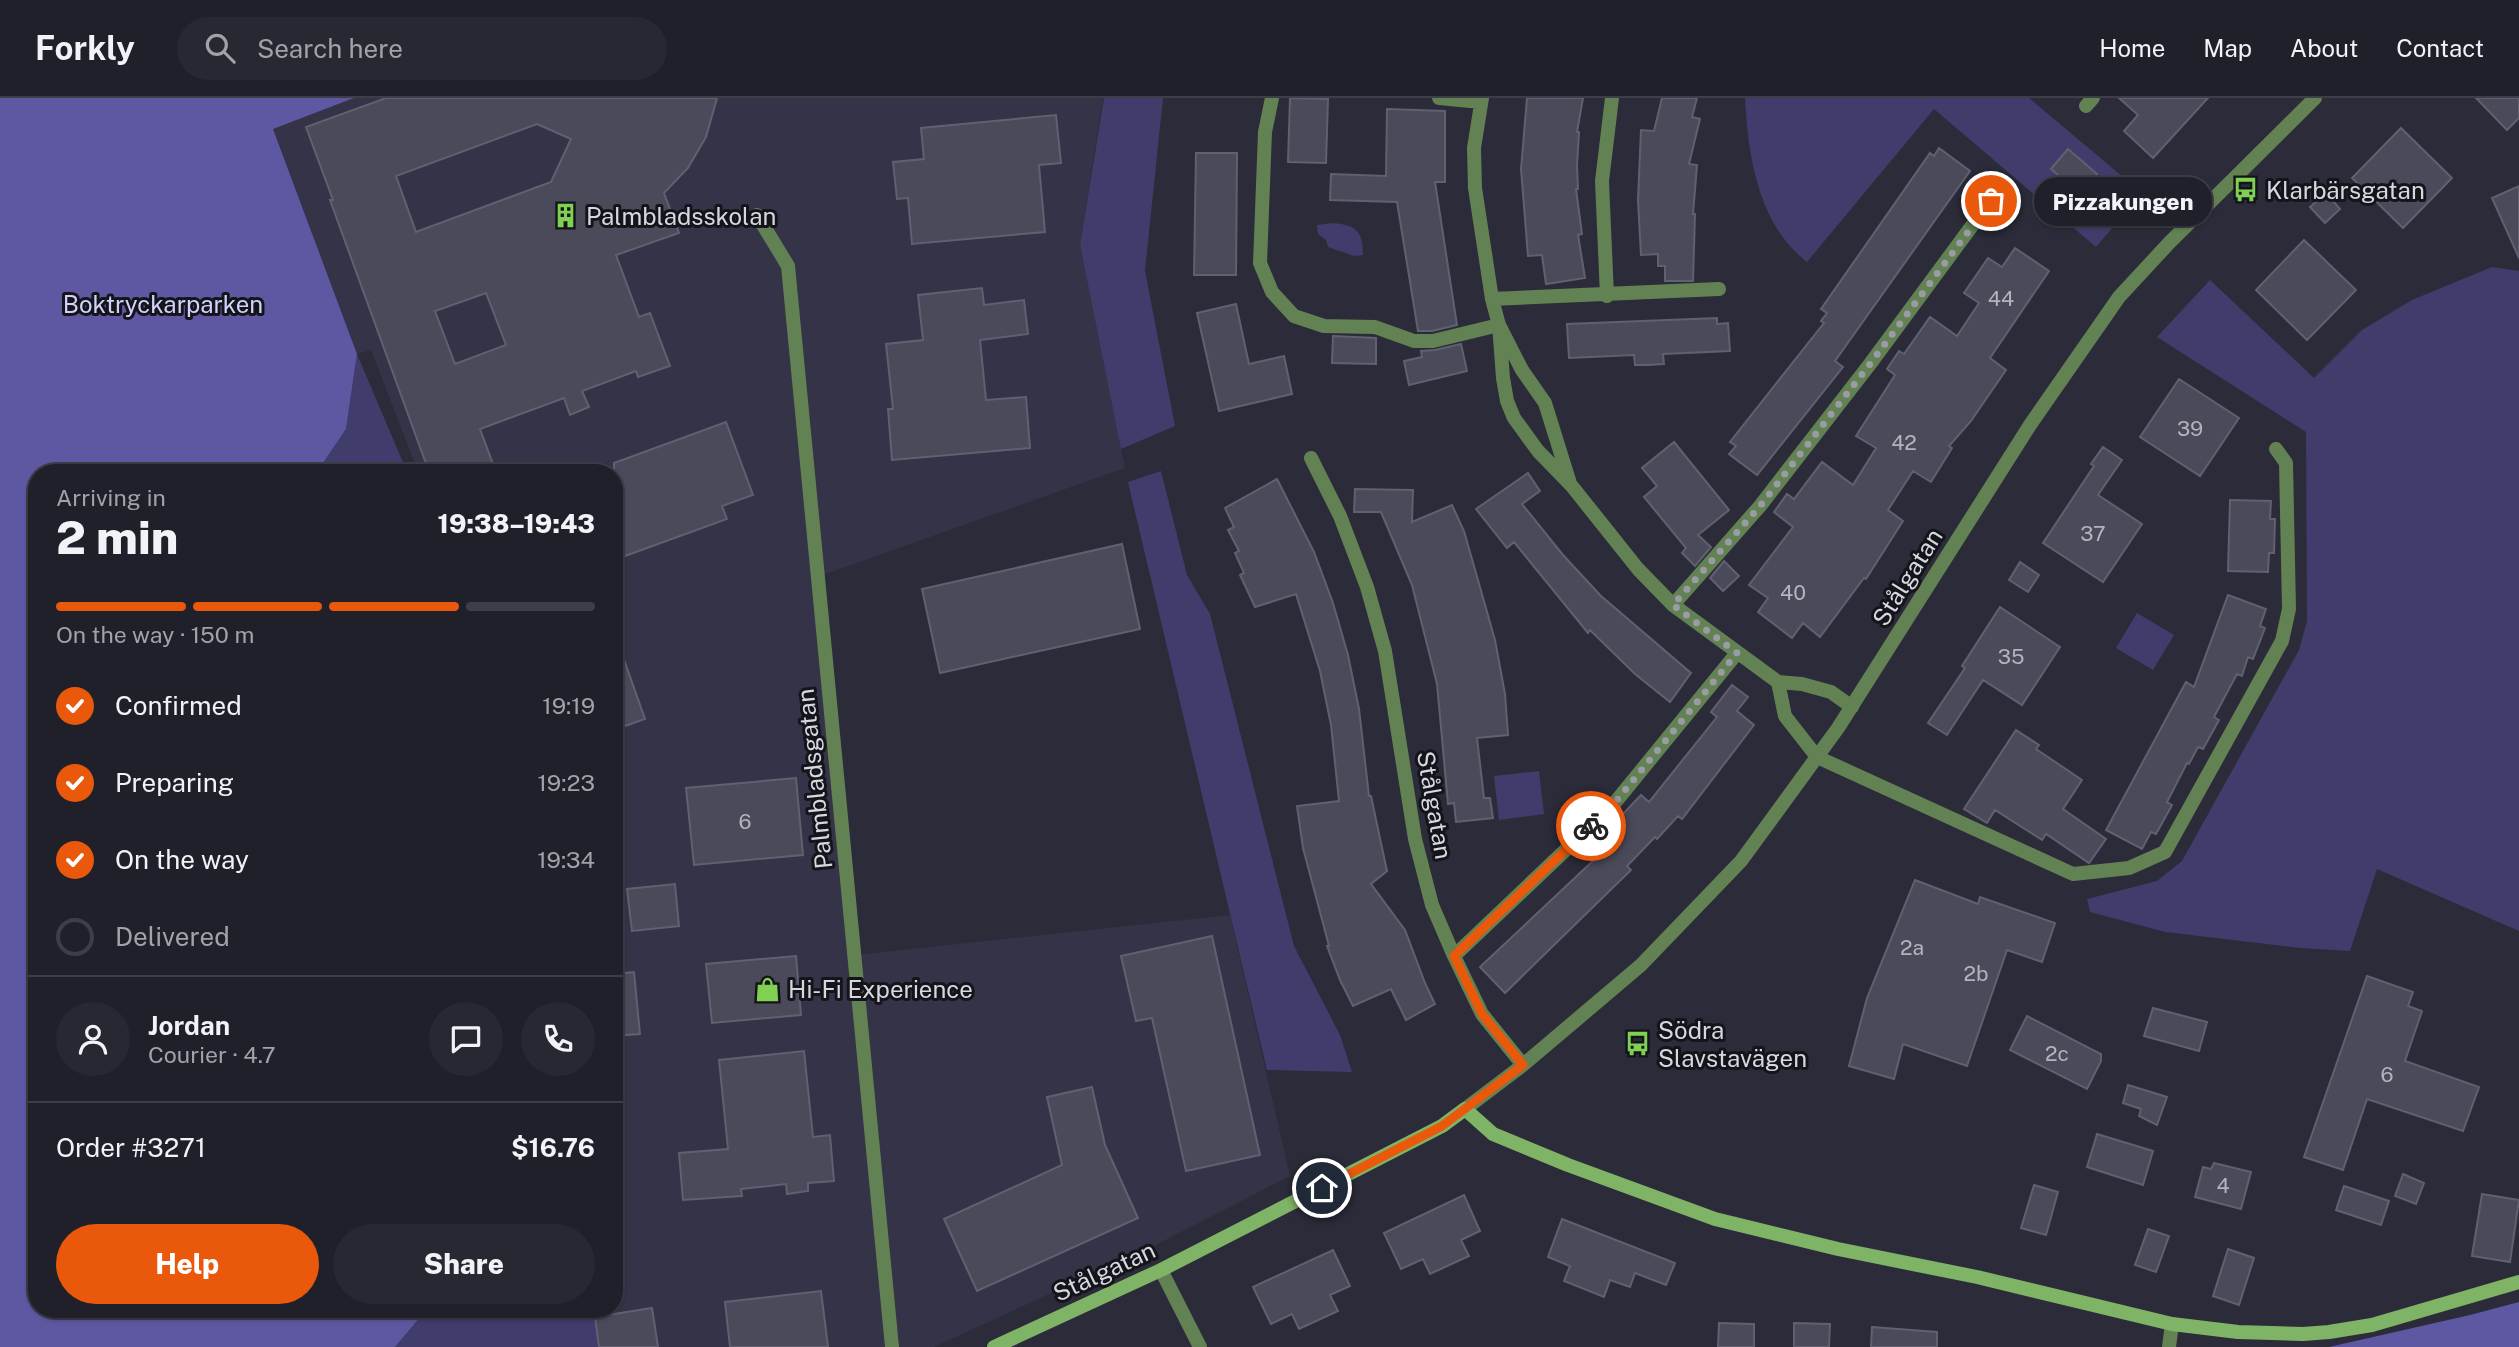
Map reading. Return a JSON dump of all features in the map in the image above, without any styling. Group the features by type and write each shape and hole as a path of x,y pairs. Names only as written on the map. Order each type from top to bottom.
{"street":[{"path":"1272,98 1265,132 1260,263 1272,292 1294,316 1324,326 1375,327 1414,341 1433,341 1499,326"},
{"path":"1439,98 1481,100 1474,148 1475,188 1492,299 1499,326 1507,401 1514,418 1538,451 1571,485 1637,569 1673,605 1778,682 1802,684 1830,692 1852,707"},
{"path":"1607,296 1602,181 1612,98"},
{"name":"Stålgatan","path":"994,1347 1161,1270 1442,1126 1523,1065 1641,965 1741,861 1817,757 1852,707 2030,425 2119,297 2151,261 2315,98"},
{"path":"1673,605 1760,506 1878,354 1991,201"},
{"name":"Palmbladsgatan","path":"757,215 788,266 892,1347"},
{"path":"1492,299 1718,289"},
{"path":"1499,326 1522,370 1545,402 1571,485"},
{"path":"1778,682 1785,716 1817,757 2073,873 2129,868 2165,852 2282,641 2289,609 2286,463 2276,449"},
{"name":"Stålgatan","path":"1311,458 1340,516 1367,587 1385,651 1415,839 1432,905 1482,1014 1523,1065"},
{"path":"1454,956 1613,805 1737,653"},
{"path":"1465,1109 1493,1134 1568,1165 1715,1219 1838,1249 1977,1277 2172,1324 2238,1332 2329,1332 2372,1325 2519,1282"},
{"path":"1161,1270 1200,1347"},
{"path":"2169,1347 2172,1324"}],"shaded area":[{"path":"354,98 1103,98 1080,245 1125,468 817,577 855,955 1230,915 1290,1176 1154,1246 934,1347 599,1347 595,1318 623,1318 623,464 415,464 371,350 357,354 273,129"},
{"path":"1104,98 1163,98 1145,271 1175,426 1121,449 1080,245"},
{"path":"1745,98 2029,98 2142,193 2096,247 1934,109 1807,262 1790,246 1777,228 1759,188 1749,143"},
{"path":"1317,225 1347,225 1357,231 1362,240 1363,255 1354,256 1328,247 1326,240 1318,234"},
{"path":"2492,267 2519,271 2519,931 2377,869 2350,951 2165,932 2090,912 2087,899 2157,881 2182,861 2299,650 2307,621 2306,432 2157,337 2210,280 2314,378 2362,330 2412,300"},
{"path":"357,354 404,464 322,464 346,429"},
{"path":"1161,471 1187,575 1210,614 1294,946 1340,1035 1352,1072 1267,1070 1128,482"},
{"path":"2137,613 2174,635 2153,670 2116,648"},
{"path":"1539,771 1544,814 1499,820 1494,776"},
{"path":"419,1318 598,1318 602,1347 395,1347"}],"green space":[{"name":"Boktryckarparken","path":"0,98 354,98 273,129 357,354 346,429 322,464 28,464 28,1318 419,1318 395,1347 0,1347"},
{"path":"2519,1302 2519,1347 2329,1347 2470,1315"}],"building":[{"name":"Palmbladsskolan","path":"386,98 717,98 706,137 688,168 664,193 679,233 616,255 639,317 650,313 670,366 638,377 636,371 582,391 589,407 570,415 564,398 480,429 493,464 426,464 330,200 333,200 306,127","holes":["537,124 571,139 551,182 416,232 396,176","486,293 506,345 455,364 435,311"]},
{"path":"1290,98 1328,99 1326,163 1288,162"},
{"path":"1527,98 1583,98 1577,132 1576,189 1582,234 1578,235 1585,278 1546,284 1542,255 1528,256 1521,169"},
{"path":"1662,98 1697,98 1692,117 1700,119 1689,164 1697,165 1693,214 1693,281 1665,281 1665,266 1658,266 1658,254 1641,255 1638,200 1641,130 1654,131"},
{"path":"2119,98 2208,98 2153,158 2124,131 2138,115"},
{"path":"2476,98 2519,98 2519,118 2507,130"},
{"path":"1387,109 1445,111 1445,182 1435,182 1457,325 1432,331 1418,331 1397,202 1330,200 1331,174 1386,176"},
{"path":"1056,115 1061,163 1039,165 1045,232 912,244 908,198 897,199 893,162 924,159 921,128"},
{"path":"2401,128 2452,178 2403,228 2352,178"},
{"path":"1939,148 1970,171 1835,361 1843,367 1757,475 1729,454 1736,446 1730,442 1824,323 1821,321 1827,313 1821,309 1930,153 1934,156"},
{"path":"2068,149 2097,174 2080,194 2051,169"},
{"path":"1196,153 1237,153 1236,275 1194,275"},
{"path":"2519,186 2519,258 2492,198"},
{"path":"2326,193 2340,209 2325,223 2310,207"},
{"path":"2304,240 2356,290 2307,340 2256,290"},
{"path":"2015,248 2049,271 1990,358 2006,370 1971,421 1949,446 1952,448 1931,482 1913,471 1888,510 1903,521 1866,579 1864,578 1820,637 1803,623 1792,638 1758,612 1768,598 1749,585 1793,527 1774,512 1787,494 1794,499 1822,462 1853,485 1876,448 1856,436 1895,375 1887,369 1899,351 1904,354 1930,317 1957,336 1979,303 1964,293 1988,258 2002,267"},
{"path":"982,288 984,305 1024,300 1028,334 980,340 986,400 1026,397 1030,448 892,460 888,409 893,409 886,344 923,340 918,295"},
{"path":"1236,304 1249,364 1284,356 1292,394 1219,411 1197,313"},
{"path":"1717,318 1717,324 1728,323 1730,351 1663,354 1664,364 1647,365 1635,365 1634,355 1569,358 1567,324"},
{"path":"1333,336 1376,338 1376,364 1332,363"},
{"path":"1461,344 1467,371 1409,385 1404,361 1422,357 1421,351"},
{"path":"2179,379 2239,418 2200,476 2140,437"},
{"path":"726,422 753,495 722,506 727,519 623,557 623,464 614,463"},
{"path":"1674,442 1729,510 1698,535 1711,547 1695,566 1682,553 1686,548 1644,497 1657,486 1642,468"},
{"path":"2103,447 2122,460 2098,495 2142,524 2103,582 2043,543 2094,466 2091,464"},
{"path":"1528,473 1540,491 1522,504 1563,555 1601,596 1691,673 1670,702 1635,674 1590,630 1588,633 1514,542 1507,548 1476,509"},
{"path":"1277,479 1314,552 1348,655 1359,709 1369,796 1387,871 1371,884 1405,930 1435,1004 1406,1020 1391,989 1353,1006 1327,946 1303,848 1297,806 1339,801 1331,725 1320,671 1296,594 1255,607 1240,575 1244,573 1235,553 1239,551 1228,530 1234,527 1225,508"},
{"path":"1355,489 1413,490 1412,522 1452,505 1464,531 1495,640 1505,694 1508,735 1477,738 1484,798 1490,798 1493,818 1456,822 1454,803 1448,804 1437,684 1412,585 1381,512 1354,512"},
{"path":"2230,500 2271,501 2270,519 2275,519 2274,553 2269,553 2268,572 2228,571"},
{"path":"1122,544 1140,629 940,673 922,589"},
{"path":"1724,561 1739,576 1723,591 1710,578"},
{"path":"2020,562 2039,575 2028,592 2009,580"},
{"path":"2228,595 2266,609 2260,626 2265,628 2253,659 2248,657 2242,676 2237,674 2214,717 2219,720 2203,749 2198,747 2189,764 2187,763 2167,802 2172,805 2156,834 2151,832 2142,849 2106,830 2186,682 2194,687"},
{"path":"2000,607 2060,647 2022,705 1983,680 1947,735 1928,723 1965,668 1962,666"},
{"path":"623,657 645,719 623,727"},
{"path":"1732,685 1748,697 1737,711 1754,725 1682,819 1678,816 1657,839 1655,837 1627,866 1631,870 1505,993 1480,967 1596,858 1590,852 1641,795 1649,802 1717,717 1711,712"},
{"path":"2016,730 2039,745 2036,749 2082,780 2063,809 2106,839 2089,863 2046,834 2042,840 1995,810 1987,823 1964,809"},
{"path":"796,778 803,855 694,865 686,788"},
{"path":"1915,880 1978,904 1980,897 2055,923 2042,962 2007,950 1967,1066 1903,1044 1894,1079 1849,1066 1867,998"},
{"path":"675,884 679,926 632,931 627,889"},
{"path":"1212,936 1260,1155 1186,1171 1152,1018 1136,1021 1121,956"},
{"path":"796,956 801,1015 712,1023 706,964"},
{"path":"634,972 640,1034 623,1035 623,973"},
{"path":"2367,976 2413,992 2408,1006 2422,1011 2405,1061 2479,1087 2463,1131 2367,1099 2343,1170 2304,1157"},
{"path":"2153,1008 2207,1022 2199,1051 2144,1036"},
{"path":"2027,1016 2101,1054 2101,1061 2087,1089 2010,1050"},
{"path":"804,1051 813,1137 830,1135 834,1181 808,1183 808,1191 787,1194 786,1184 741,1189 742,1196 683,1200 679,1153 728,1149 719,1060"},
{"path":"2128,1085 2167,1097 2157,1125 2139,1116 2141,1109 2123,1103"},
{"path":"1092,1087 1105,1145 1138,1218 977,1291 944,1219 1062,1165 1047,1097"},
{"path":"2097,1134 2153,1151 2143,1185 2087,1167"},
{"path":"2214,1163 2251,1172 2241,1209 2195,1197 2203,1167 2211,1169"},
{"path":"2403,1174 2424,1183 2416,1204 2395,1196"},
{"path":"2034,1185 2058,1192 2046,1235 2021,1228"},
{"path":"2344,1186 2389,1201 2381,1225 2336,1210"},
{"path":"2482,1194 2519,1200 2510,1262 2472,1256"},
{"path":"1464,1195 1480,1231 1461,1240 1469,1256 1430,1274 1423,1259 1401,1269 1384,1233"},
{"path":"1562,1219 1675,1263 1666,1285 1635,1273 1630,1287 1610,1280 1604,1297 1564,1281 1570,1266 1548,1257"},
{"path":"2148,1229 2169,1236 2156,1272 2135,1265"},
{"path":"2228,1249 2254,1258 2239,1305 2213,1296"},
{"path":"1333,1250 1350,1286 1330,1295 1338,1311 1299,1329 1292,1314 1271,1324 1253,1287"},
{"path":"821,1291 828,1347 730,1347 725,1302"},
{"path":"652,1308 658,1347 599,1347 595,1318 623,1318 623,1313"},
{"path":"1719,1323 1754,1324 1754,1347 1718,1347"},
{"path":"1794,1323 1830,1324 1829,1347 1794,1347"},
{"path":"1872,1327 1937,1332 1937,1347 1871,1347"}],"way so far":[{"path":"1591,826 1613,805 1737,653 1673,605 1760,506 1991,201"}],"place":[{"name":"Klarbärsgatan","path":"2246,190"},
{"name":"Pizzakungen","path":"1991,201"},
{"name":"Palmbladsskolan","path":"566,216"},
{"name":"Hi-Fi Experience","path":"768,989"},
{"name":"Södra Slavstavägen","path":"1638,1044"}],"route":[{"path":"1322,1188 1442,1126 1523,1065 1482,1014 1454,956 1591,826"}]}
